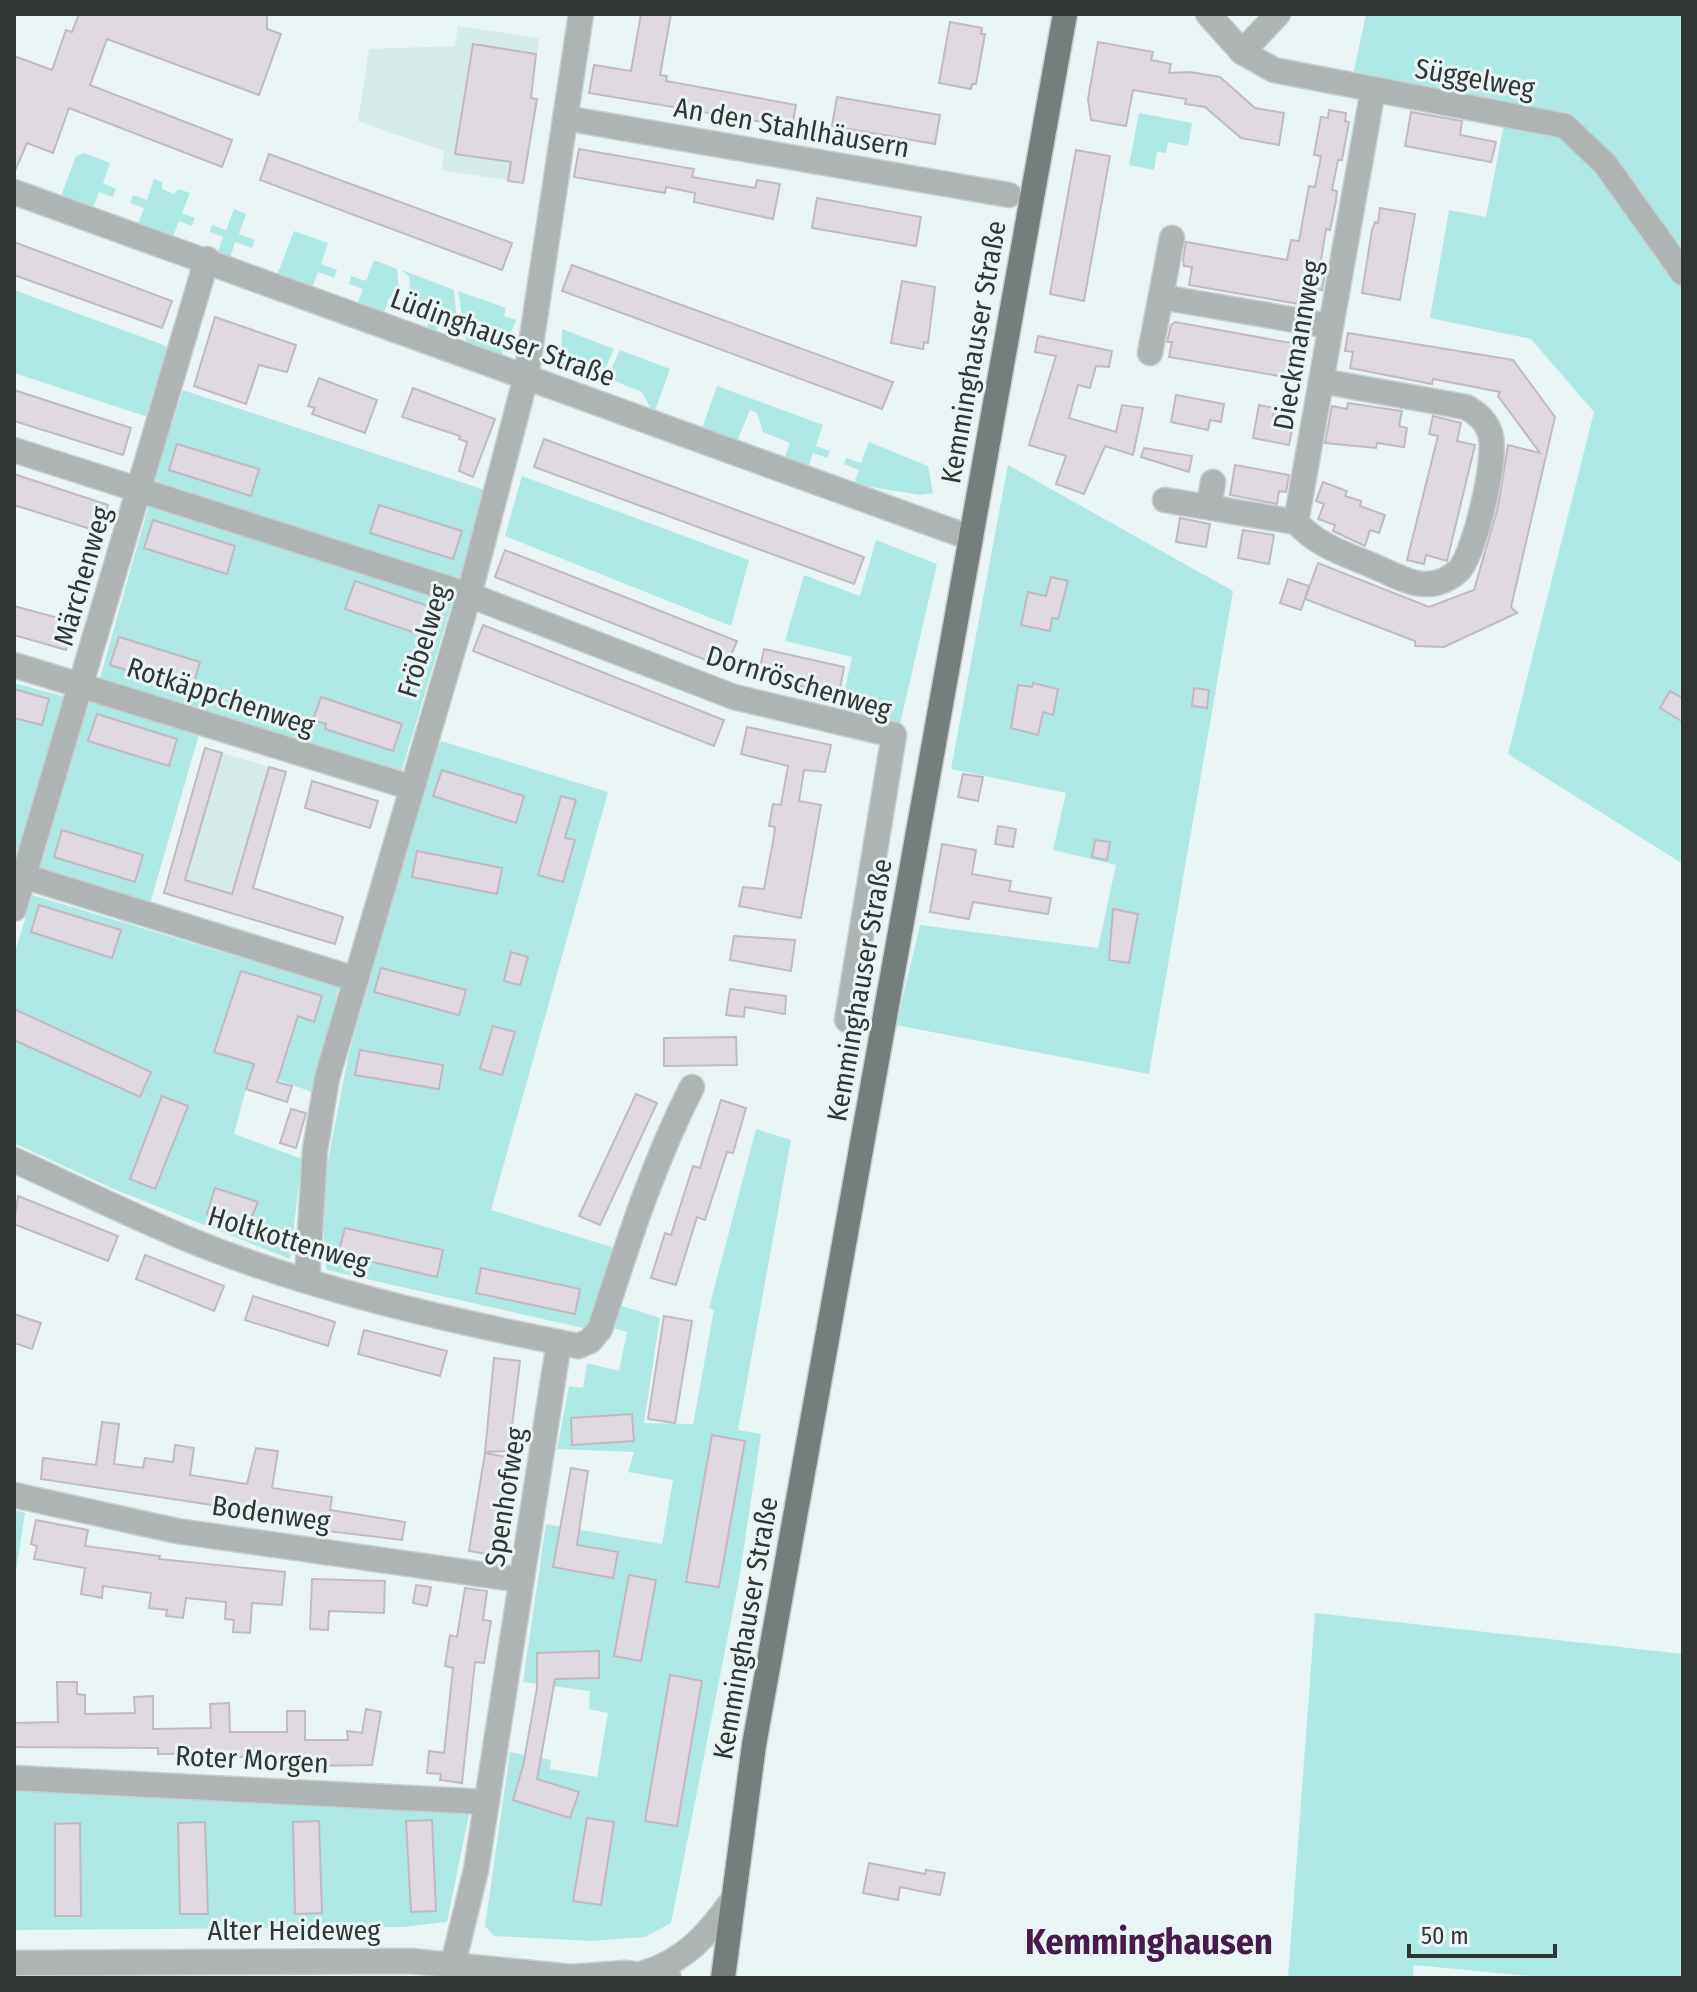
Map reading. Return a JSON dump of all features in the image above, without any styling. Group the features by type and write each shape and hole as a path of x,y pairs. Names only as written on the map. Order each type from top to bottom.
{"main road":[{"name":"Kemminghauser Straße","path":"723,1978 756,1731 1065,14"}],"street":[{"name":"Fröbelweg","path":"307,1280 308,1223 322,1106 410,787 469,595 526,377 581,14"},
{"name":"Süggelweg","path":"1208,14 1242,52 1274,70 1565,126 1605,164 1683,273"},
{"path":"1242,52 1278,14"},
{"name":"Dieckmannweg","path":"1296,522 1373,90"},
{"name":"An den Stahlhäusern","path":"565,118 1009,195"},
{"name":"Lüdinghauser Straße","path":"14,192 207,259 971,538"},
{"path":"1150,353 1172,238"},
{"name":"Märchenweg","path":"14,909 18,874 82,684 207,259"},
{"path":"1161,297 1330,326"},
{"path":"1165,500 1296,522 1311,538 1332,550 1412,581 1440,582 1453,576 1468,556 1493,457 1490,432 1477,413 1466,407 1321,381"},
{"path":"14,450 469,595"},
{"path":"1209,507 1213,482"},
{"name":"Dornröschenweg","path":"469,595 734,697 894,735 847,1020"},
{"name":"Rotkäppchenweg","path":"14,665 410,787"},
{"path":"18,874 355,979"},
{"path":"559,1342 578,1346 590,1341 600,1329 641,1199 692,1087"},
{"name":"Holtkottenweg","path":"14,1160 187,1239 307,1280 559,1342"},
{"name":"Spenhofweg","path":"453,1964 476,1870 559,1342"},
{"name":"Bodenweg","path":"14,1495 177,1531 521,1580"},
{"name":"Roter Morgen","path":"14,1778 487,1802"},
{"path":"642,1974 668,1966 684,1956 712,1929 732,1901"},
{"name":"Alter Heideweg","path":"14,1963 264,1959 453,1964 573,1978 642,1974 669,1978"}],"shaded area":[{"path":"1366,14 1683,14 1683,864 1508,754 1594,412 1531,339 1430,318 1449,210 1486,217 1507,109 1353,75"},
{"path":"458,26 539,38 528,110 535,111 524,183 442,170 444,151 358,121 369,49 455,46"},
{"path":"1139,113 1192,123 1188,146 1168,142 1166,153 1157,152 1154,170 1129,165"},
{"path":"84,153 110,163 103,183 116,189 113,197 99,192 93,208 61,196 76,156"},
{"path":"154,179 162,182 162,189 174,194 178,189 190,193 182,213 195,218 192,226 179,221 173,237 138,224 144,208 130,203 133,195 147,200"},
{"path":"234,209 246,214 239,234 255,240 252,248 235,242 230,258 217,254 223,237 210,232 212,225 226,230"},
{"path":"294,231 328,243 321,264 337,270 334,278 318,272 312,288 277,275"},
{"path":"374,260 397,269 400,301 389,298 383,315 357,305 363,289 349,284 351,276 366,281"},
{"path":"402,270 454,290 457,322 441,316 436,333 426,330 432,313 405,303 404,295 410,292 409,277"},
{"path":"14,290 169,347 148,417 14,373"},
{"path":"458,291 506,308 504,316 516,320 501,357 467,345"},
{"path":"562,329 614,349 600,380 549,359 561,357"},
{"path":"620,350 670,369 654,414 642,392 607,378"},
{"path":"717,386 823,425 816,446 830,451 827,458 813,453 807,471 783,461 790,443 763,432 757,413 750,410 738,439 744,442 742,446 701,431"},
{"path":"183,390 485,490 458,585 152,486"},
{"path":"869,442 928,466 933,493 920,495 854,484 859,470 844,464 846,458 861,463"},
{"path":"1008,465 1233,591 1149,1074 896,1025 920,925 1098,948 1116,865 1053,850 1066,793 951,769"},
{"path":"522,476 749,560 731,626 505,536"},
{"path":"150,501 452,603 398,783 100,678"},
{"path":"876,540 937,564 900,724 841,708 852,657 785,641 804,575 860,596"},
{"path":"14,683 66,697 19,866 14,864"},
{"path":"91,696 200,731 149,907 39,872"},
{"path":"441,741 608,792 491,1210 618,1249 598,1313 587,1329 327,1270 324,1260 323,1187 348,1057 428,771"},
{"path":"205,748 286,772 245,916 164,893"},
{"path":"32,895 339,987 312,1092 251,1070 234,1134 302,1159 290,1259 116,1190 14,1143 14,956"},
{"path":"756,1129 791,1140 738,1430 761,1434 739,1580 671,1923 645,1937 592,1941 494,1936 485,1926 510,1752 551,1760 550,1769 597,1777 608,1713 589,1709 590,1691 523,1682 546,1524 662,1544 673,1480 628,1472 634,1452 557,1449 569,1386 583,1388 587,1363 619,1371 627,1332 614,1328 619,1305 660,1318 644,1423 693,1424 714,1310 709,1308"},
{"path":"14,1510 25,1513 14,1584"},
{"path":"1315,1613 1683,1654 1683,1978 1551,1978 1414,1965 1413,1978 1288,1978"},
{"path":"14,1789 469,1814 447,1922 403,1927 14,1930"}],"building":[{"path":"79,14 267,14 267,29 281,34 259,95 107,39 90,85 232,140 222,167 69,108 53,153 27,143 14,173 14,56 52,70 66,30 72,32"},
{"path":"641,14 671,14 660,75 667,76 666,81 796,105 792,127 589,93 594,65 631,71"},
{"path":"950,22 982,28 981,34 985,34 976,84 972,84 971,89 939,83"},
{"path":"1098,42 1153,52 1151,60 1171,64 1169,73 1190,72 1220,77 1255,108 1284,113 1279,145 1241,138 1205,107 1185,104 1186,99 1133,90 1126,126 1091,120 1088,99"},
{"path":"473,44 536,54 531,98 537,99 523,183 508,181 511,162 455,154"},
{"path":"837,97 940,115 935,144 832,126"},
{"path":"1329,110 1346,113 1345,121 1349,122 1342,160 1338,160 1332,190 1337,191 1336,201 1330,230 1326,229 1319,272 1325,273 1322,290 1308,288 1305,305 1189,285 1192,267 1184,266 1183,260 1186,242 1287,260 1291,240 1299,241 1309,186 1315,187 1321,156 1314,155 1321,117 1328,118"},
{"path":"1411,112 1462,121 1460,135 1496,142 1491,162 1405,146"},
{"path":"579,149 694,169 692,177 755,188 757,180 780,184 773,219 694,202 695,193 666,187 665,193 574,177"},
{"path":"1076,150 1110,156 1084,301 1050,294"},
{"path":"269,154 512,243 502,270 260,180"},
{"path":"817,198 921,217 916,246 812,228"},
{"path":"1380,208 1415,214 1400,300 1362,293 1372,230 1375,222 1378,223"},
{"path":"14,242 172,301 162,328 14,275"},
{"path":"572,265 893,382 882,409 562,291"},
{"path":"902,281 935,287 928,343 924,342 923,349 891,343"},
{"path":"215,317 296,345 287,372 259,365 246,404 194,386"},
{"path":"1175,322 1307,346 1302,380 1169,357 1172,342 1167,342 1171,325"},
{"path":"1348,333 1513,360 1555,417 1511,607 1517,613 1444,647 1415,646 1415,641 1305,599 1318,563 1429,607 1474,590 1498,507 1508,445 1540,453 1498,396 1500,392 1433,379 1432,384 1350,368 1353,352 1345,351"},
{"path":"1038,336 1112,351 1109,367 1096,366 1090,388 1078,385 1069,418 1116,432 1122,405 1143,408 1133,455 1105,446 1084,494 1056,484 1066,456 1029,445 1056,356 1035,352"},
{"path":"319,378 377,400 365,433 312,414 315,408 308,406"},
{"path":"413,388 495,419 473,477 459,471 467,442 459,439 460,436 402,417"},
{"path":"14,390 131,428 123,455 14,421"},
{"path":"1176,395 1224,404 1221,422 1210,420 1208,430 1171,422"},
{"path":"1348,403 1402,411 1399,426 1407,428 1404,447 1377,443 1376,448 1325,443 1332,406 1347,409"},
{"path":"1259,405 1275,408 1273,417 1294,420 1289,445 1253,438"},
{"path":"1433,416 1461,423 1457,441 1475,445 1447,561 1426,555 1424,564 1407,560 1438,436 1429,434"},
{"path":"544,439 864,557 854,584 534,467"},
{"path":"177,444 259,469 251,496 169,470"},
{"path":"1144,448 1192,456 1189,472 1141,457"},
{"path":"1235,465 1289,475 1286,492 1279,491 1277,504 1230,495"},
{"path":"14,474 108,505 100,532 14,505"},
{"path":"1323,482 1347,491 1345,496 1361,501 1360,506 1385,515 1379,533 1370,530 1365,546 1333,531 1335,525 1318,519 1324,504 1316,501"},
{"path":"379,505 462,531 453,559 370,533"},
{"path":"1180,518 1210,524 1206,547 1176,542"},
{"path":"153,520 235,546 227,574 144,548"},
{"path":"1243,530 1274,535 1269,564 1238,558"},
{"path":"505,550 737,641 726,668 495,577"},
{"path":"1051,577 1068,581 1058,619 1052,618 1050,631 1021,625 1028,592 1046,596"},
{"path":"1288,579 1309,586 1301,610 1280,603"},
{"path":"355,581 437,609 427,637 345,609"},
{"path":"14,606 73,622 66,650 14,635"},
{"path":"483,625 724,720 714,746 473,651"},
{"path":"119,637 200,662 192,690 110,665"},
{"path":"764,649 844,667 839,694 758,677"},
{"path":"1033,683 1058,689 1053,715 1043,712 1038,735 1011,728 1018,685 1032,687"},
{"path":"1194,688 1209,690 1207,708 1192,706"},
{"path":"14,689 49,699 42,725 14,718"},
{"path":"1670,691 1683,698 1683,722 1660,708"},
{"path":"321,697 402,724 393,751 325,729 326,724 313,720"},
{"path":"97,714 177,739 169,766 88,741"},
{"path":"747,727 831,745 825,772 804,770 799,801 821,805 801,918 739,906 743,887 764,889 775,827 769,826 773,804 781,805 788,766 741,754"},
{"path":"205,748 222,753 185,880 232,894 269,767 286,772 253,888 343,917 335,944 164,893"},
{"path":"442,770 524,796 516,823 433,796"},
{"path":"963,774 983,777 978,801 958,797"},
{"path":"312,781 378,801 370,828 305,808"},
{"path":"561,796 576,800 565,838 575,840 563,882 538,875"},
{"path":"998,826 1016,829 1013,847 995,844"},
{"path":"62,830 143,855 135,882 54,857"},
{"path":"1095,840 1110,842 1107,860 1092,857"},
{"path":"942,844 976,850 972,874 1011,881 1009,891 1051,898 1048,914 973,902 969,919 930,912"},
{"path":"417,851 502,868 497,894 412,877"},
{"path":"39,905 121,930 112,958 31,932"},
{"path":"1113,909 1138,914 1129,963 1109,960"},
{"path":"734,936 795,940 791,971 730,960"},
{"path":"511,952 528,957 520,985 504,981"},
{"path":"381,968 466,990 459,1015 374,992"},
{"path":"241,971 322,996 314,1022 298,1016 277,1082 292,1086 287,1102 246,1089 254,1064 214,1052"},
{"path":"730,989 786,996 785,1014 745,1007 744,1017 726,1015"},
{"path":"14,1009 151,1072 140,1097 14,1040"},
{"path":"493,1026 515,1032 502,1075 480,1069"},
{"path":"736,1037 737,1065 664,1066 664,1038"},
{"path":"360,1050 443,1065 439,1089 355,1075"},
{"path":"636,1094 657,1103 600,1225 579,1216"},
{"path":"162,1096 188,1106 155,1189 130,1179"},
{"path":"721,1100 746,1108 733,1153 727,1152 705,1220 697,1217 676,1285 651,1278 665,1233 671,1235 693,1166 700,1168"},
{"path":"291,1109 306,1113 296,1148 280,1143"},
{"path":"215,1188 258,1202 248,1226 207,1214"},
{"path":"18,1196 118,1236 108,1261 14,1224"},
{"path":"345,1228 443,1250 437,1277 338,1254"},
{"path":"145,1255 224,1286 214,1311 136,1279"},
{"path":"481,1268 580,1289 575,1314 476,1293"},
{"path":"253,1296 335,1322 328,1346 245,1320"},
{"path":"14,1314 41,1323 32,1349 14,1343"},
{"path":"664,1316 692,1321 675,1423 648,1419"},
{"path":"364,1330 447,1351 440,1376 358,1354"},
{"path":"494,1358 520,1361 509,1451 485,1452"},
{"path":"632,1414 634,1441 572,1445 571,1418"},
{"path":"102,1422 119,1424 114,1464 143,1468 145,1458 173,1462 175,1445 194,1448 190,1475 247,1484 256,1448 278,1451 272,1488 332,1497 330,1510 405,1522 402,1540 327,1531 328,1523 314,1521 315,1516 290,1517 41,1479 43,1458 96,1465"},
{"path":"712,1435 745,1441 719,1587 686,1582"},
{"path":"485,1453 507,1457 492,1555 469,1551"},
{"path":"571,1468 588,1471 577,1545 618,1552 613,1578 553,1567"},
{"path":"36,1520 88,1530 85,1546 160,1556 159,1559 285,1572 282,1605 252,1603 250,1633 233,1632 234,1620 225,1619 226,1602 186,1598 183,1618 166,1616 167,1610 149,1608 151,1593 103,1586 102,1598 81,1594 85,1568 34,1559 37,1546 31,1544"},
{"path":"629,1575 656,1580 641,1661 614,1656"},
{"path":"312,1579 385,1581 384,1613 329,1611 328,1630 310,1629"},
{"path":"416,1585 431,1587 427,1606 413,1603"},
{"path":"465,1588 487,1591 483,1620 491,1621 484,1663 475,1662 462,1783 440,1780 441,1774 427,1773 429,1751 444,1753 453,1668 445,1666 450,1635 457,1637"},
{"path":"599,1651 599,1678 555,1679 537,1779 579,1792 570,1818 513,1800 523,1766 537,1688 537,1653"},
{"path":"670,1675 702,1681 677,1826 645,1821"},
{"path":"57,1682 77,1682 77,1694 85,1695 85,1714 135,1713 134,1697 153,1696 153,1729 211,1728 210,1704 229,1703 230,1732 287,1732 287,1711 305,1711 305,1740 348,1740 347,1731 362,1733 366,1709 381,1712 372,1765 309,1766 309,1756 158,1754 158,1748 14,1747 14,1723 58,1722"},
{"path":"587,1818 614,1822 601,1905 573,1901"},
{"path":"432,1820 436,1911 411,1912 406,1821"},
{"path":"319,1821 322,1913 295,1914 293,1822"},
{"path":"205,1822 208,1914 180,1914 178,1823"},
{"path":"80,1823 81,1916 55,1916 55,1824"},
{"path":"869,1863 925,1874 926,1870 945,1873 940,1895 900,1887 898,1900 863,1893"}],"district":[{"name":"Kemminghausen","path":"1149,1941"}]}
